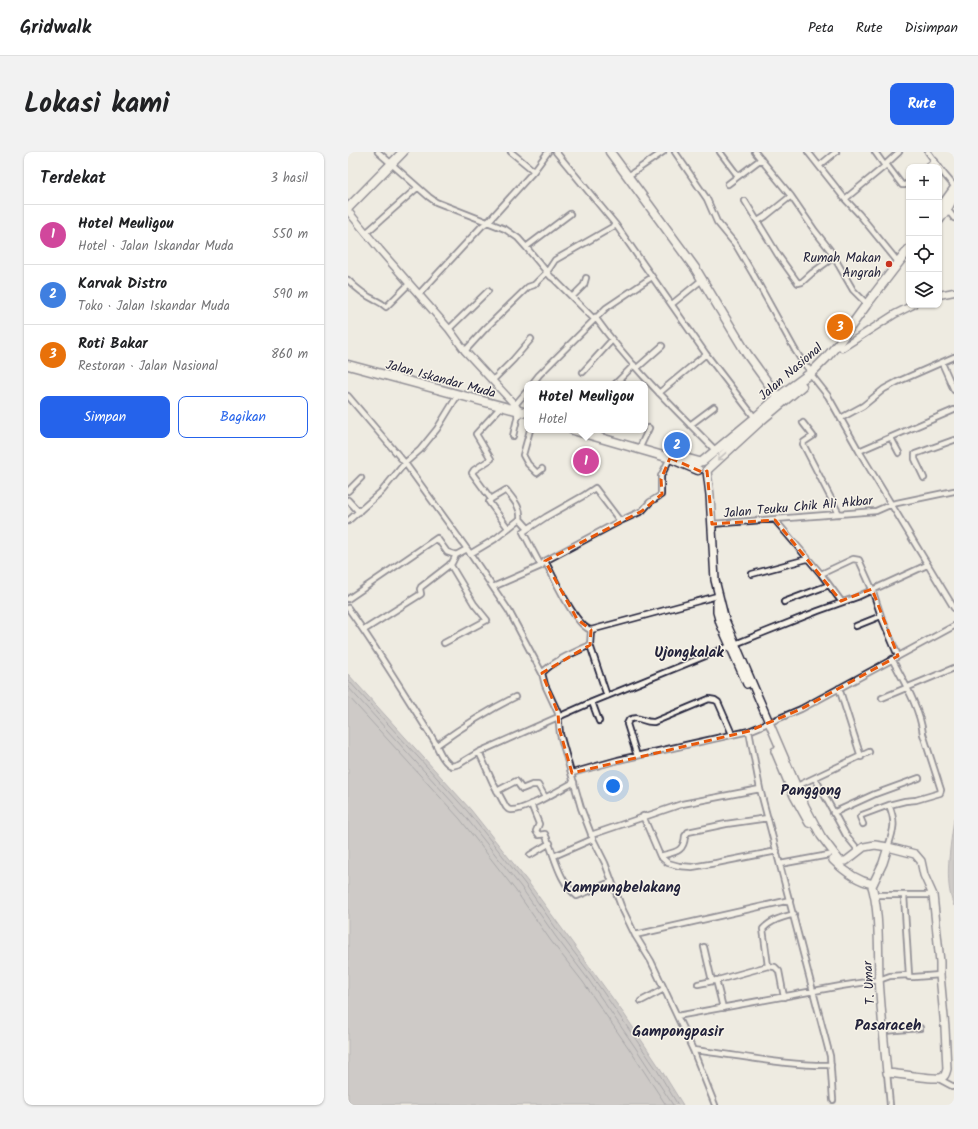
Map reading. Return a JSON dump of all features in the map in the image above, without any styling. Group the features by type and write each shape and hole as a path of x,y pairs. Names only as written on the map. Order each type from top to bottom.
{"highway":[{"path":"348,209 403,152"},
{"path":"610,152 703,279 747,354 778,397"},
{"path":"943,210 954,189"},
{"path":"943,210 954,196"},
{"name":"Jalan Nasional","path":"703,468 716,451 778,397 807,379 838,344 906,253"},
{"name":"Jalan Nasional","path":"703,468 758,423 842,348 906,261"},
{"name":"Jalan Iskandar Muda","path":"348,365 520,411"},
{"name":"Jalan Iskandar Muda","path":"348,369 498,410 520,411"},
{"path":"583,433 703,468"},
{"path":"603,433 703,468"}],"main road":[{"path":"703,468 712,524 717,590 732,645"},
{"path":"703,468 712,586 713,592 717,596 719,618 812,819 838,860 843,862 871,845 888,847 917,856 921,861 924,875 933,895 940,962 947,1069 944,1076 937,1078 887,1073"},
{"path":"767,723 794,796 804,816 829,855 849,874 862,881 871,883 875,882 888,847"},
{"name":"T. Umar","path":"871,883 874,895 877,928 879,980 887,1073"}],"street":[{"path":"378,152 417,188 436,202 505,229 518,238 551,277 594,318 659,393 716,451"},
{"path":"511,152 534,171"},
{"path":"419,294 482,226 488,222 534,171 548,152"},
{"path":"556,152 616,225 706,354 755,418"},
{"path":"628,176 663,152"},
{"path":"675,152 707,199 717,222 736,246 746,263 804,364 807,379 828,396 859,451 954,608"},
{"path":"720,152 738,176"},
{"path":"755,152 791,196 834,257 840,270 853,290 867,304"},
{"path":"808,152 898,262"},
{"path":"819,166 836,152"},
{"path":"875,152 902,185 906,184"},
{"path":"845,199 899,152"},
{"path":"928,152 937,164"},
{"path":"728,184 761,158"},
{"path":"931,164 935,161"},
{"path":"942,171 954,186"},
{"path":"366,233 417,188"},
{"path":"758,221 791,196"},
{"path":"745,201 798,283 802,282 834,257"},
{"path":"348,209 366,233 449,329 465,351 520,411"},
{"path":"943,210 954,218"},
{"path":"526,247 570,214"},
{"path":"465,351 522,293 534,285 547,272 555,260 616,225"},
{"path":"534,381 594,318 606,308 652,277"},
{"path":"572,297 584,285 586,278"},
{"path":"672,304 703,279"},
{"path":"348,280 359,291 382,303 386,307 409,284"},
{"path":"348,289 352,285"},
{"path":"449,329 488,291"},
{"path":"942,294 954,292"},
{"path":"842,348 908,308"},
{"path":"493,380 531,339"},
{"path":"583,372 612,340"},
{"path":"618,381 635,366 662,346"},
{"path":"659,393 706,354"},
{"path":"841,418 863,406 884,389 954,357"},
{"path":"942,363 954,390"},
{"path":"348,396 404,463 467,549 509,611 542,673 545,686 557,710 560,734 581,808 592,837 605,863 621,906 635,935 651,961 693,1050 714,1105"},
{"path":"348,521 382,492 404,463 420,450 437,429 456,398"},
{"path":"513,436 524,400"},
{"path":"690,425 714,407"},
{"path":"498,410 476,434 491,459 474,470 472,473 491,499 489,502 508,528"},
{"path":"859,451 954,410"},
{"path":"803,423 813,436 804,443 804,445 840,514"},
{"path":"529,433 523,455 528,464 536,473 542,469"},
{"path":"641,445 647,433"},
{"path":"891,438 899,453"},
{"path":"924,478 915,459 915,454 954,440"},
{"path":"493,587 541,566 546,561 620,521 642,511 650,502 661,495 661,476 670,458"},
{"path":"348,491 361,478"},
{"path":"541,566 523,534 525,530 546,516 595,488 620,521"},
{"path":"491,499 506,490 521,514 520,519 528,528"},
{"name":"Jalan Teuku Chik Ali Akbar","path":"712,524 876,511 892,504 954,491"},
{"path":"348,500 359,512"},
{"path":"470,554 495,539 520,519"},
{"path":"775,520 821,574 841,602"},
{"path":"348,599 437,538 448,552 456,556"},
{"path":"364,630 421,594 421,587 451,564 456,556 467,549"},
{"path":"752,574 807,559"},
{"path":"821,574 838,565 857,559 859,561 872,589 881,616 898,656"},
{"path":"546,561 577,619 586,628 591,630 717,596"},
{"path":"444,643 487,620 474,604 451,564"},
{"path":"348,608 364,630 445,760 452,766 459,764 479,752 592,702 732,645 857,597 927,565"},
{"path":"784,602 829,584"},
{"path":"856,626 881,616"},
{"path":"572,773 618,760 749,731 801,709 954,626"},
{"path":"591,630 590,645 607,696"},
{"path":"542,673 561,659 590,645"},
{"path":"863,824 860,817 861,815 889,805 938,794 941,790 938,776 923,734 922,725 892,659"},
{"path":"882,698 954,668"},
{"path":"839,688 861,757"},
{"path":"437,746 457,730 515,697"},
{"path":"637,756 627,723 629,720 637,718 647,722 654,722 709,699 718,702 732,734"},
{"path":"592,702 599,721"},
{"path":"749,731 760,789 830,1054 833,1100"},
{"path":"479,752 497,791 509,810 514,810 531,804 574,782"},
{"path":"796,786 869,752"},
{"path":"815,778 846,835 859,851"},
{"path":"833,813 880,792 919,778"},
{"path":"497,791 516,780 523,789 532,785 538,785 545,797"},
{"path":"554,856 592,837 643,816 682,804 760,789"},
{"path":"531,804 539,824 536,831 539,835 545,834 550,844 558,872 572,892 577,896 612,882"},
{"path":"888,847 894,826 894,816 889,805"},
{"path":"643,816 660,856 668,863 679,866 686,867 716,863 776,851"},
{"path":"660,856 682,848 685,836 688,832 726,824 768,818"},
{"path":"530,855 550,844"},
{"path":"780,864 829,855"},
{"path":"874,895 933,895"},
{"path":"904,895 909,975"},
{"path":"635,935 790,900"},
{"path":"768,966 763,929 766,925 778,919 794,914"},
{"path":"704,947 723,1008"},
{"path":"698,984 768,966 779,970 784,997"},
{"path":"677,1016 879,980 890,976 909,975 914,978 940,975"},
{"path":"641,1001 664,989"},
{"path":"884,1031 920,1028"},
{"path":"693,1050 794,1064 831,1065"},
{"name":"T. Umar","path":"887,1073 890,1105"},
{"path":"937,1078 954,1087"}],"highlighted area":[{"path":"670,458 704,473 707,471 712,524 775,520 841,601 872,589 898,656 801,709 749,731 572,773 559,728 558,713 542,673 590,645 591,630 577,619 545,561 642,511 662,494 661,479"}],"water":[{"path":"348,674 471,810 528,882 624,1014 683,1105 348,1105"},
{"path":"954,818 954,906 948,874"}],"place":[{"name":"Rumah Makan Angrah","path":"889,264"},
{"name":"Roti Bakar","path":"840,327"},
{"name":"Karvak Distro","path":"677,445"},
{"name":"Hotel Meuligou","path":"586,461"}],"district":[{"name":"Ujongkalak","path":"689,652"},
{"name":"Panggong","path":"811,790"},
{"name":"Kampungbelakang","path":"622,887"},
{"name":"Pasaraceh","path":"888,1025"},
{"name":"Gampongpasir","path":"678,1031"}]}
